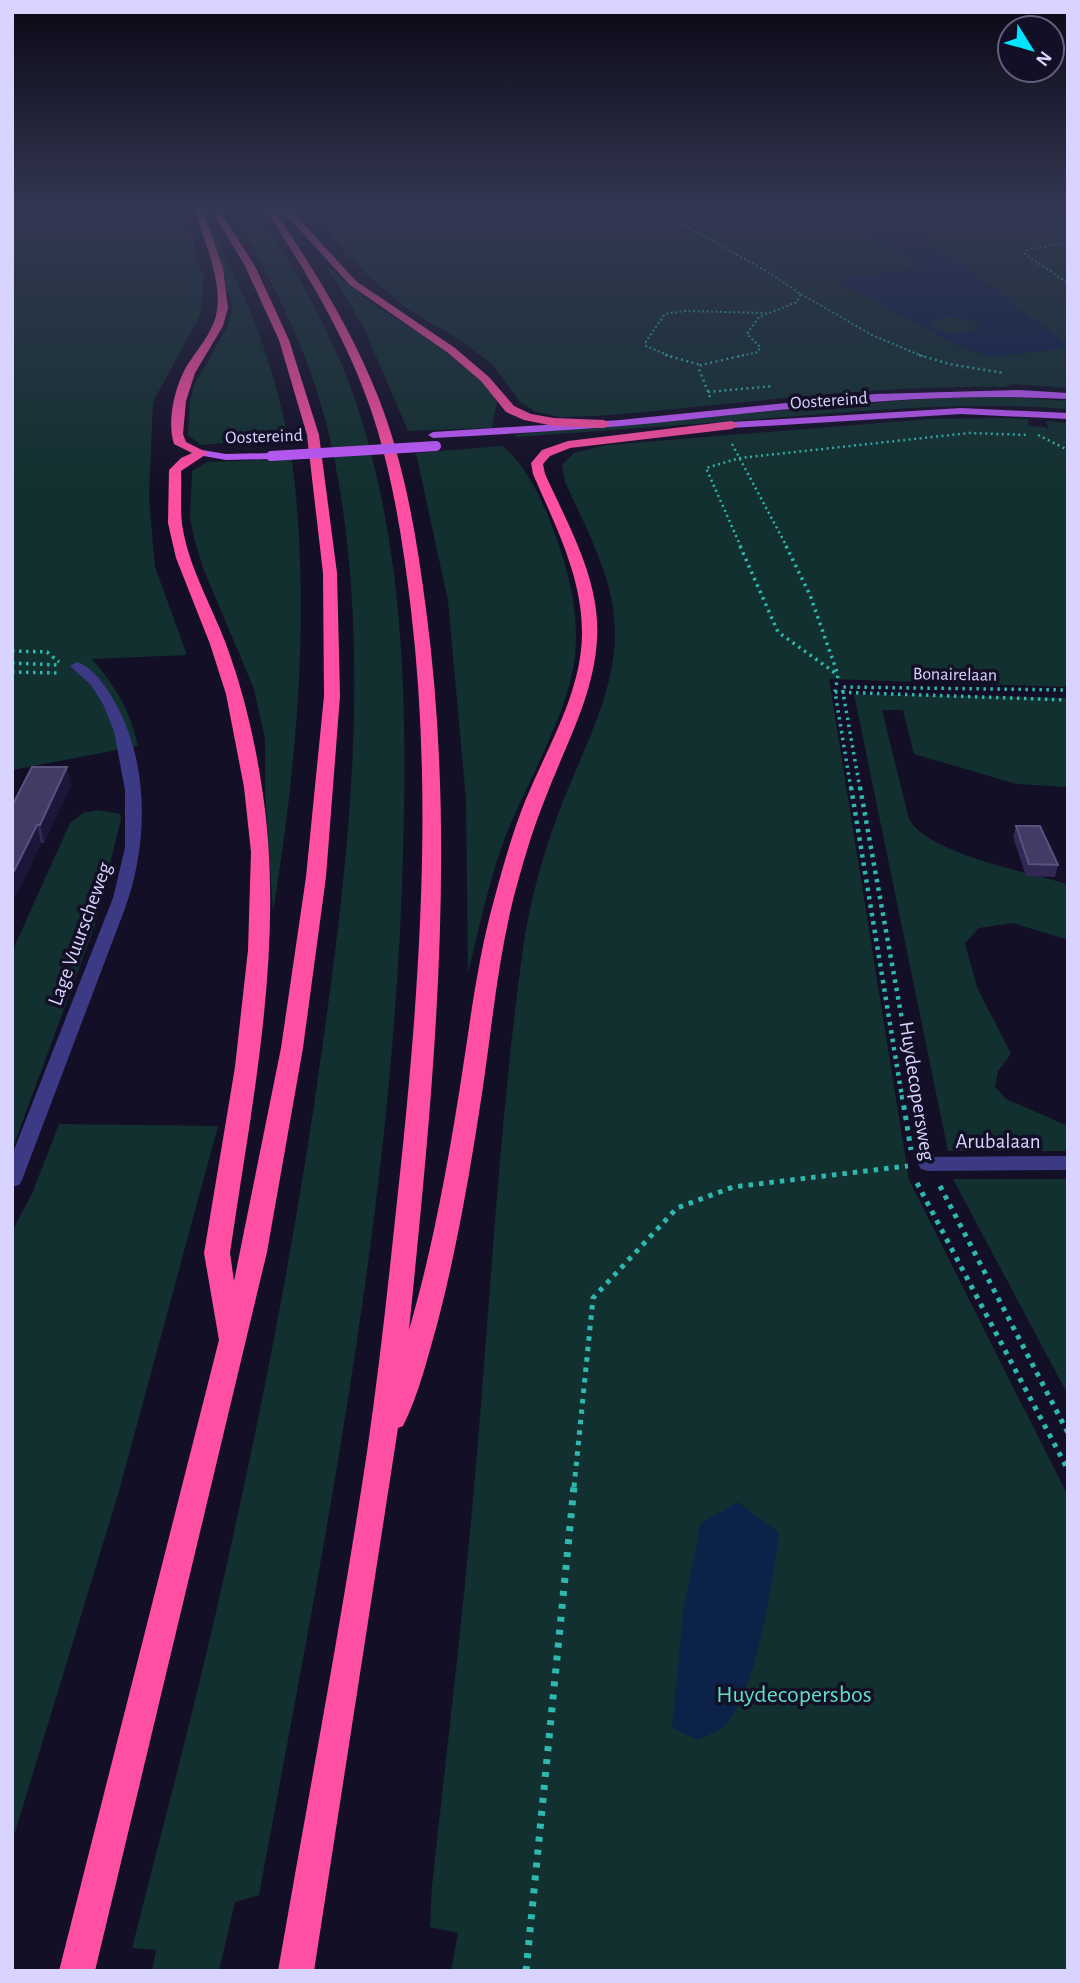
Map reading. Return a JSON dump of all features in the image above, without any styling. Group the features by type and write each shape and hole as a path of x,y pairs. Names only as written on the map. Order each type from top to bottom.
{"highway":[{"path":"202,453 180,444 177,434 180,401 185,384 218,326 223,308 222,299"},
{"path":"77,1971 254,1252 292,1048 316,877 332,682 330,573 313,435 284,340 265,299"},
{"path":"296,1971 381,1450 419,1099 428,986 433,787 424,631 403,508 384,430 363,375 326,299"},
{"path":"376,299 451,350 485,379 510,409 528,417 554,422 604,424"},
{"path":"381,1450 410,1372 432,1296 467,1116 494,941 503,900 534,802 576,702 587,660 590,636 583,583 537,463 546,453 568,445 732,434"},
{"path":"202,453 185,461 176,470 175,523 183,558 218,645 234,694 253,787 260,852 258,950 246,1067 217,1253 232,1345"}],"main road":[{"name":"Oostereind","path":"435,441 912,393 979,391 1068,396"},
{"name":"Oostereind","path":"202,453 226,457 270,451 435,441 732,434 961,411 1068,416"}],"street":[{"name":"Lage Vuurscheweg","path":"12,1180 129,872 134,813 128,766 116,716 104,693 82,670"},
{"name":"Arubalaan","path":"921,1165 1068,1163"}],"path":[{"path":"768,313 685,311 665,314 646,341 646,346 661,355 701,365 758,352 760,346 747,334 756,320 797,302 799,299"},
{"path":"808,299 897,348 946,365 1008,373"},
{"path":"701,365 699,369 711,401"},
{"path":"838,675 778,632 706,468 740,458 969,433 1042,435 1068,450"},
{"path":"732,434 740,458 768,508 810,595 838,675"},
{"path":"12,650 47,652 59,662 82,670"},
{"path":"12,663 82,670"},
{"path":"12,672 82,670"},
{"name":"Huydecopersweg","path":"838,675 835,692 921,1165 1068,1433"},
{"path":"835,692 842,689"},
{"name":"Huydecopersweg","path":"842,689 921,1165 918,1185 1068,1470"},
{"name":"Bonairelaan","path":"842,689 1068,691"},
{"name":"Bonairelaan","path":"842,689 1068,700"},
{"path":"526,1971 593,1298 677,1208 733,1187 921,1165"}],"green space":[{"path":"12,299 202,299 201,314 153,402 149,499 155,567 187,655 92,659 121,700 131,721 138,746 12,770"},
{"path":"230,299 244,299 278,393 288,438 201,445 188,435 194,385 228,326 233,308"},
{"path":"280,299 309,299 332,343 356,401 365,431 388,535 396,588 403,693 403,853 397,984 386,1115 352,1376 259,1895 235,1902 219,1971 152,1971 156,1950 132,1948 215,1616 280,1306 314,1108 333,970 348,824 354,676 346,529 327,425 296,334"},
{"path":"346,299 367,299 460,361 475,373 497,402 492,428 408,431 363,326"},
{"path":"395,299 1068,299 1068,388 1012,384 1006,387 904,389 560,417 536,412 520,402 492,364 455,337 410,311"},
{"path":"993,396 1068,401 1068,409 993,406 919,408 516,437 515,434 873,402"},
{"name":"Huydecopersbos","path":"929,419 1028,419 1029,426 1045,427 1049,431 1046,421 1068,423 1068,687 829,679 909,1180 1068,1496 1068,1971 451,1971 458,1933 430,1927 432,1886 467,1567 514,1019 529,912 538,877 560,809 603,700 614,655 614,612 605,574 565,482 562,465 574,453 607,445"},
{"path":"502,446 523,468 535,488 561,550 573,602 575,656 557,721 502,847 468,973 466,800 448,601 416,453"},
{"path":"292,459 300,572 299,686 289,800 273,912 265,791 265,739 254,689 203,568 190,518 192,471 207,462"},
{"path":"854,694 1068,698 1068,787 1016,784 914,754 903,710 882,710 909,819 919,831 957,852 1068,884 1068,940 1014,923 979,928 965,943 977,987 1011,1054 998,1071 995,1087 1006,1099 1068,1126 1068,1151 948,1151"},
{"path":"98,810 120,814 121,819 95,925 12,1150 12,952 70,823 83,813"},
{"path":"59,1124 218,1126 119,1491 12,1842 12,1232 33,1191"},
{"path":"953,1179 1068,1179 1068,1395"}],"water":[{"path":"869,299 1008,299 1067,344 1059,349 992,357 957,346","holes":["942,317 973,320 981,327 978,331 951,333 935,328 931,321"]},
{"path":"738,1502 779,1533 773,1578 755,1661 737,1708 726,1724 698,1740 672,1728 684,1607 701,1523"}],"building":[{"path":"32,767 67,767 40,825 37,825 12,875 12,806"},
{"path":"1016,826 1040,826 1058,865 1029,864"}]}
